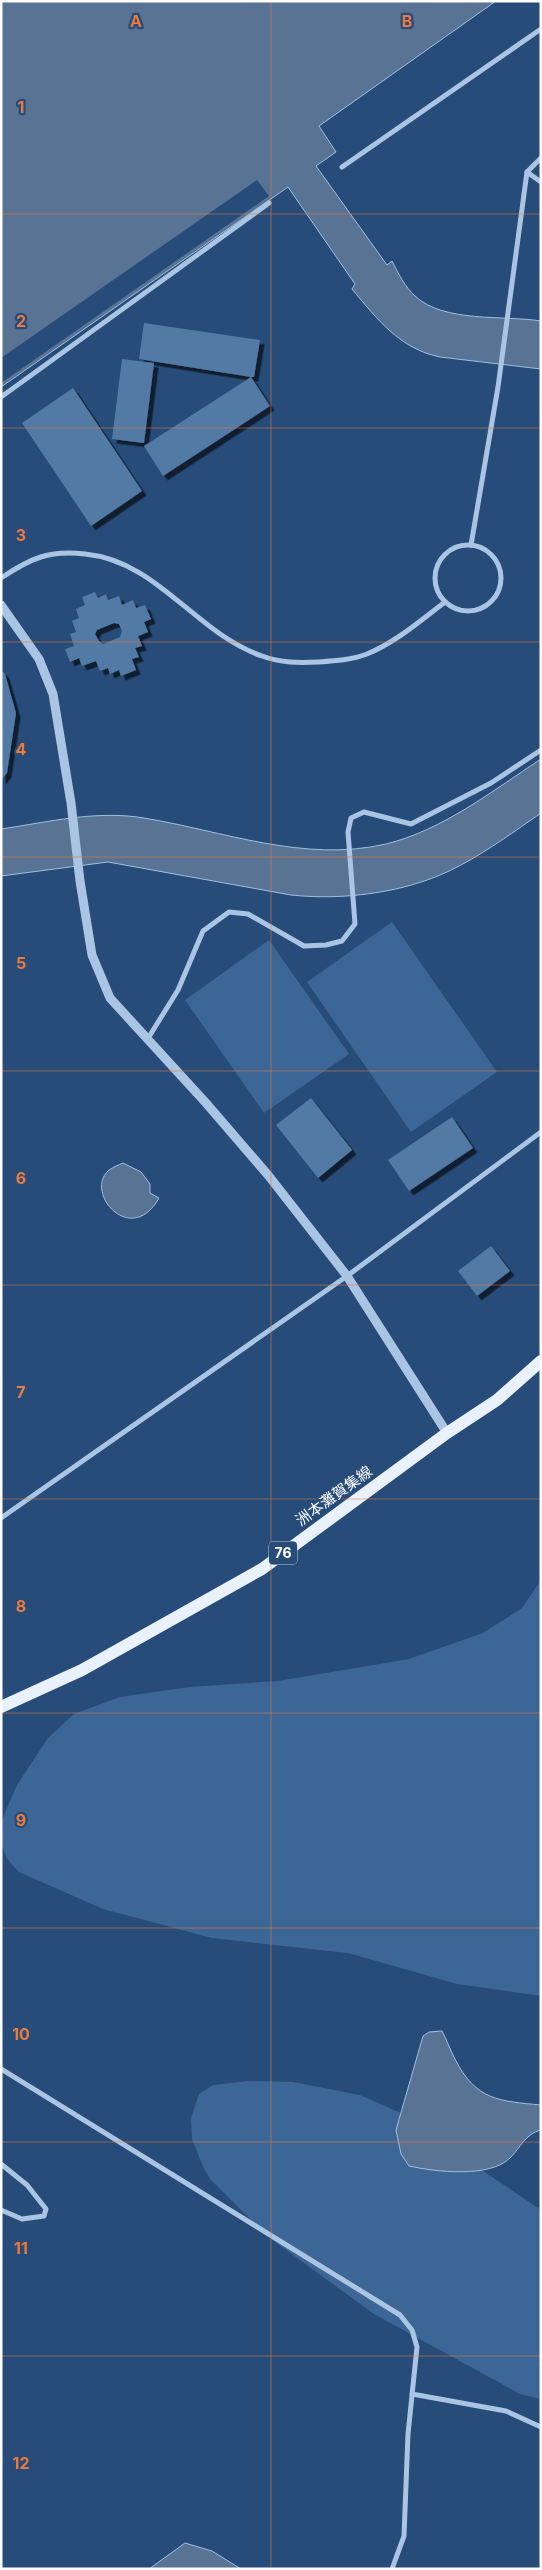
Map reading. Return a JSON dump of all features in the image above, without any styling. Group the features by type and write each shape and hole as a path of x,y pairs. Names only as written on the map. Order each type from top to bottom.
{"main road":[{"name":"洲本灘賀集線","path":"1,1707 82,1670 262,1569 447,1434 497,1400 541,1361"}],"street":[{"path":"342,166 541,29"},
{"path":"471,545 498,386 528,172 541,158"},
{"path":"528,172 541,182"},
{"path":"1,397 268,203"},
{"path":"471,545 482,548 491,554 498,564 500,586 495,597 488,605 468,611 458,610 445,602 436,588 436,568 441,558 449,550 471,545"},
{"path":"1,578 18,567 53,552 107,556 142,573 217,634 263,657 287,662 334,661 365,655 398,638 445,602"},
{"path":"1,605 38,659 53,694 72,802 80,881 92,955 110,998 146,1040 206,1103 262,1168 347,1276 447,1434"},
{"path":"146,1040 178,990 203,931 229,912 248,914 304,946 326,945 342,940 355,924 348,832 351,818 364,812 411,824 491,783 541,750"},
{"path":"1,1518 347,1276 541,1132"},
{"path":"1,2069 400,2315 412,2330 417,2347 412,2394 404,2536 392,2569"},
{"path":"1,2164 28,2185 46,2209 44,2216 22,2219 1,2210"},
{"path":"412,2394 506,2411 541,2426"}],"shaded area":[{"path":"1,1 496,1 319,126 336,152 316,166 387,265 392,261 408,288 427,305 458,314 541,321 541,369 440,357 426,353 401,340 380,322 352,289 355,284 288,187 1,387"},
{"path":"541,759 541,813 492,847 461,865 422,882 400,888 356,895 312,897 291,895 108,862 1,876 1,829 90,816 108,815 144,818 294,848 355,849 386,844 407,838 447,819"},
{"path":"392,922 497,1072 411,1132 307,982"},
{"path":"269,940 349,1054 264,1113 185,1000"},
{"path":"123,1163 141,1172 150,1184 150,1193 159,1198 148,1212 136,1218 124,1217 114,1211 106,1202 102,1191 103,1180 109,1170"},
{"path":"541,1580 541,1996 457,1984 348,1953 212,1938 103,1909 19,1872 7,1859 1,1843 1,1822 17,1785 48,1738 74,1714 120,1697 189,1687 278,1681 409,1659 483,1633 522,1608"},
{"path":"442,2031 463,2073 481,2091 501,2100 541,2105 541,2130 527,2138 510,2158 490,2169 462,2172 409,2166 401,2154 396,2130 423,2036 429,2032"},
{"path":"250,2081 293,2082 360,2095 432,2127 479,2168 541,2210 541,2399 520,2394 374,2314 267,2236 211,2180 204,2169 192,2139 191,2118 199,2094 213,2085"},
{"path":"185,2543 212,2551 241,2569 149,2569"}],"pier":[{"path":"257,180 269,196 1,383 1,358"}],"building":[{"path":"144,323 260,340 254,377 139,359"},
{"path":"122,359 154,363 144,443 112,439"},
{"path":"251,377 270,406 163,476 144,446"},
{"path":"73,388 142,491 91,526 22,423"},
{"path":"95,592 98,598 106,594 108,600 119,596 122,605 133,600 136,608 145,605 151,619 144,622 148,632 138,636 142,646 135,648 139,657 132,659 136,670 121,676 119,670 110,674 108,668 100,671 96,661 82,666 79,658 70,662 65,649 74,646 70,634 76,632 72,621 79,618 76,609 85,605 82,597","holes":["114,623 119,624 122,631 120,637 103,644 99,641 95,634 97,630"]},
{"path":"1,670 5,674 16,713 7,773 1,780"},
{"path":"311,1098 352,1150 318,1178 276,1125"},
{"path":"452,1117 473,1148 409,1191 388,1160"},
{"path":"491,1246 510,1271 477,1296 458,1271"}]}
